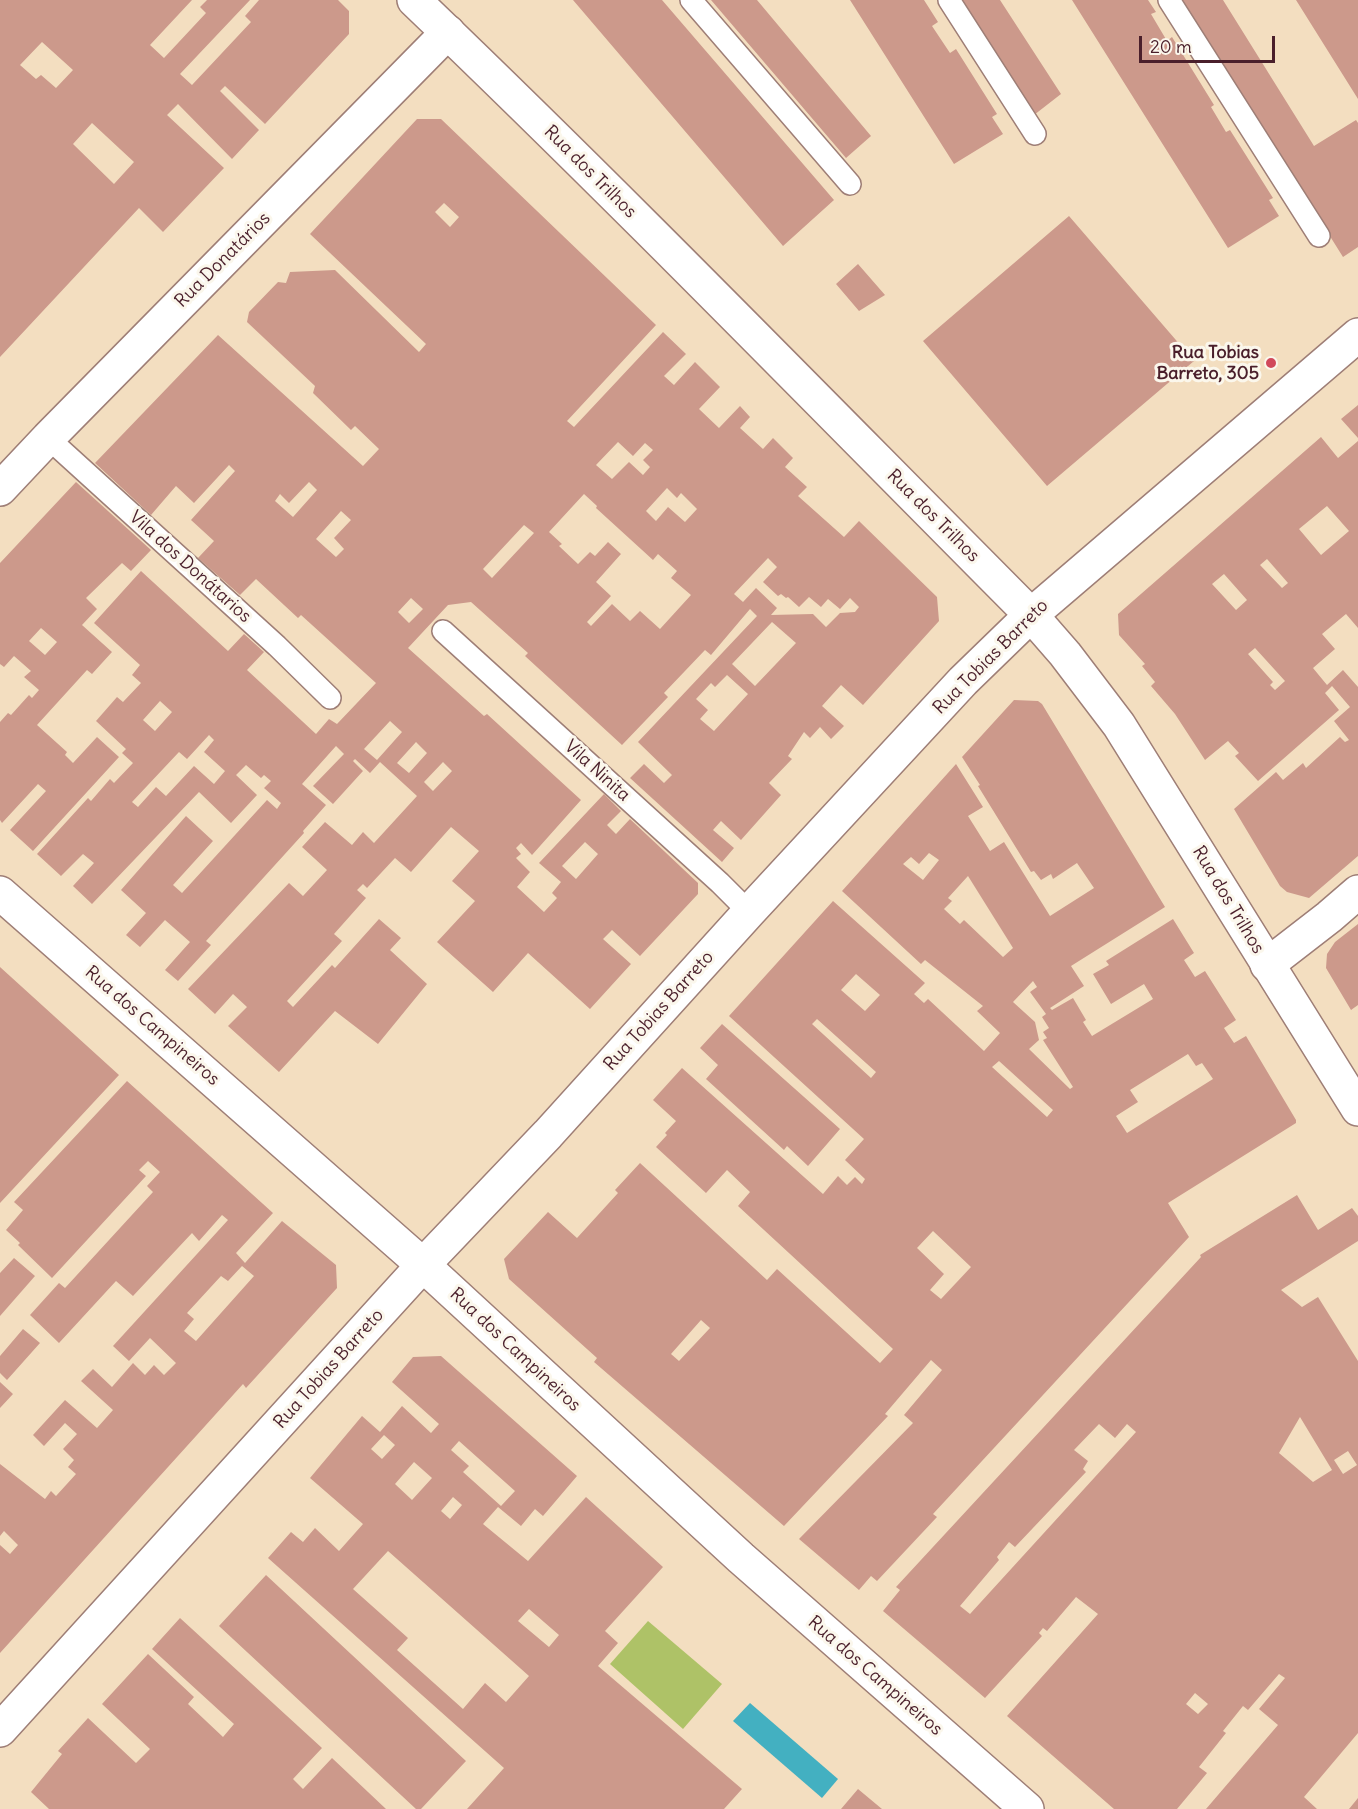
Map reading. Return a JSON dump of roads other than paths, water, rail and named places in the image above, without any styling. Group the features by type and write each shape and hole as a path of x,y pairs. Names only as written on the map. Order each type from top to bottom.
{"main road":[{"name":"Rua dos Trilhos","path":"414,0 574,155 1031,615 1065,654 1119,725 1358,1109"},
{"name":"Rua Donatários","path":"0,489 448,32"},
{"name":"Rua Tobias Barreto","path":"0,1730 423,1265 548,1134 748,912 963,681 1031,615 1358,335"},
{"path":"1267,964 1358,892"},
{"name":"Rua dos Campineiros","path":"0,893 423,1265 741,1558 1027,1809"}],"lane":[{"path":"691,0 850,184"},
{"path":"949,0 1035,134"},
{"path":"1169,0 1319,236"},
{"name":"Vila dos Donátarios","path":"48,438 277,646 330,698"},
{"name":"Vila Ninita","path":"443,631 720,883 748,912"}],"water":[{"path":"750,1703 838,1779 822,1798 733,1721"}],"place":[{"name":"Rua Tobias Barreto, 305","path":"1271,363"}]}
